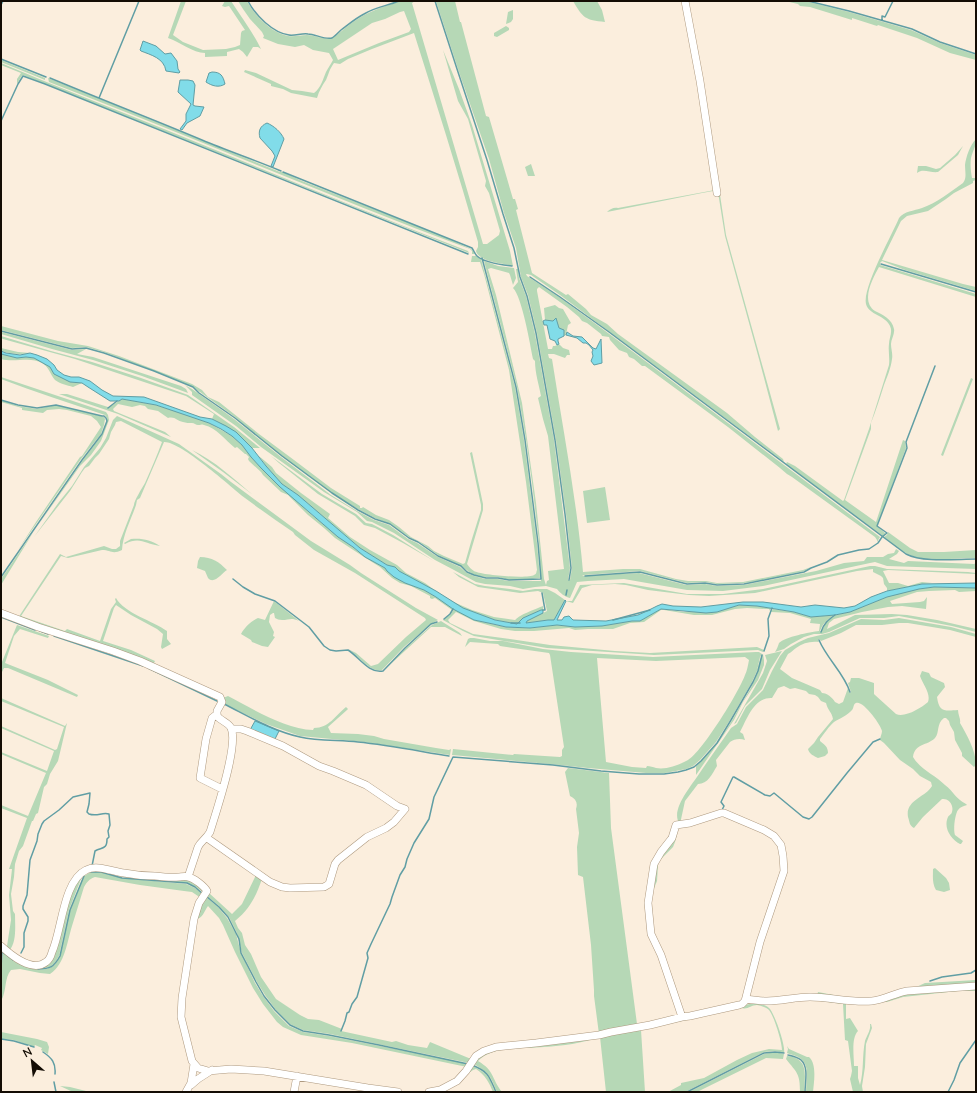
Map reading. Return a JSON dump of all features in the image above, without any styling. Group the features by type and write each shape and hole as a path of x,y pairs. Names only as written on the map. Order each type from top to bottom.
{"street":[{"path":"685,1 700,81 717,192"},
{"path":"1,613 38,628 133,658 220,697 222,702 216,714 212,718 206,739 199,776 200,778 222,789"},
{"path":"188,877 199,844 207,838 210,832 230,762 232,729 216,714"},
{"path":"207,838 270,882 282,887 290,888 324,887 329,884 335,864 338,860 368,837 386,828 405,810 366,785 319,766 283,746 248,731 232,729"},
{"path":"429,1092 440,1090 454,1083 460,1078 476,1056 496,1047 599,1035 742,1004 746,999 760,942 784,871 783,850 778,840 769,833 724,813 690,823 676,825 672,838 654,864 648,903 650,929 661,954 682,1016"},
{"path":"1,946 22,962 33,965 40,965 47,962 55,946 69,891 80,874 91,868 123,873 188,877 201,884 207,891 196,910 192,927 181,1009 182,1024 194,1064 201,1069 208,1071 247,1069 398,1092"},
{"path":"746,999 766,1001 821,997 873,1001 907,991 976,986"},
{"path":"187,1090 191,1083 194,1064"},
{"path":"187,1090 198,1079 212,1070"},
{"path":"294,1092 297,1076"}],"green space":[{"path":"181,1 186,1 173,35 183,42 203,50 226,49 240,45 241,33 245,30 229,6 222,6 225,1 231,1 261,49 258,47 253,47 247,57 239,49 227,52 227,56 205,57 205,53 200,53 168,38"},
{"path":"238,1 247,1 264,23 282,34 290,36 310,35 328,38 333,37 359,18 375,10 400,1 415,1 412,3 483,244 487,244 499,235 500,231 489,193 485,186 486,181 468,119 458,101 443,50 472,125 510,251 513,266 486,260 478,255 476,251 478,242 414,33 348,59 340,64 334,63 317,98 291,93 271,86 271,84 244,72 245,70 256,73 292,90 314,93 320,86 333,60 329,53 313,50 304,45 295,47 278,44 263,38 264,36 262,32 250,19","holes":["404,11 411,29 409,32 338,60 333,49 372,23 400,12"]},
{"path":"436,1 455,1 486,116 489,117 513,199 515,199 518,209 516,210 532,273 566,295 568,294 591,315 607,324 618,334 727,413 783,459 784,462 560,295 531,275 526,274 527,276 559,297 608,333 880,537 877,542 875,537 787,474 728,427 645,366 642,366 634,359 629,357 627,353 619,350 609,337 602,336 587,323 582,321 567,307 539,287 537,291 548,349 552,349 553,346 559,344 563,348 569,350 570,355 567,355 565,358 554,354 548,354 549,358 552,359 577,519 583,572 640,569 676,579 717,583 743,582 803,570 811,567 804,571 744,583 717,584 705,582 687,583 640,571 582,576 639,573 686,585 744,585 816,571 844,563 864,561 867,557 883,557 894,553 896,549 899,551 897,554 889,559 904,563 908,561 976,563 976,569 887,566 875,562 763,586 723,591 687,590 624,579 588,581 577,582 570,598 563,595 557,589 546,586 523,589 510,586 485,584 476,582 435,560 394,533 367,521 357,512 324,492 261,447 236,426 192,395 192,392 185,385 234,419 331,495 374,520 389,525 408,539 417,543 438,557 460,567 467,573 485,579 541,581 539,542 532,483 517,387 484,261 498,266 514,268 516,278 513,285 509,273 491,268 488,269 496,295 522,403 546,585 547,581 549,580 548,571 564,569 548,436 538,398 541,396 536,374 535,361 533,359 520,301 513,288 518,282 516,269 518,269 519,278 526,296 535,334 554,440 570,568 568,580 570,580 572,568 566,514 556,440 537,333 528,295 521,277 516,248 504,213 489,159"},
{"path":"573,1 597,1 602,10 605,22 585,17"},
{"path":"785,1 805,1 911,30 940,43 976,55 976,60 950,53 917,38 878,25 877,26 852,18 852,20"},
{"path":"513,10 513,19 511,22 506,24 508,12"},
{"path":"506,26 509,30 497,37 494,36 494,33"},
{"path":"1,60 45,78 45,80 1,62"},
{"path":"1,63 468,251 469,253 23,75 17,84 17,79 21,73 1,65"},
{"path":"48,78 440,235 471,249 475,254 472,254 470,249 49,82"},
{"path":"976,139 971,158 971,171 972,178 976,178 976,180 928,211 907,216 901,221 882,260 976,287 976,291 905,270 882,261 880,265 976,294 976,297 879,267 869,289 868,301 871,307 887,318 893,326 894,331 891,344 892,357 890,369 871,423 871,429 845,500 876,522 903,440 905,441 906,448 877,526 886,534 883,536 786,464 787,462 795,466 843,501 844,500 869,429 889,365 890,326 885,319 870,311 868,308 866,304 866,296 868,286 878,261 899,218 906,213 933,203 963,183 967,155"},
{"path":"963,146 958,155 938,172 924,171 917,173 918,166 926,166 936,169 940,168"},
{"path":"531,164 535,176 528,176 525,167"},
{"path":"716,168 726,235 780,429 778,431 725,236"},
{"path":"715,190 713,191 607,212 614,208"},
{"path":"472,256 476,256 481,259 515,387 524,440 540,578 509,580 498,577 474,575 461,566 438,555 390,524 358,509 332,493 282,456 235,417 193,387 104,352 86,347 72,348 1,330 1,326 58,341 88,346 119,356 192,384 202,390 208,397 219,402 331,488 360,506 360,508 363,507 376,515 389,520 411,537 428,546 434,551 463,564 465,563 481,510 470,453 472,452 483,510 467,564 474,571 485,574 514,577 530,576 536,574 537,570 526,482 509,370 484,274 480,262 471,262"},
{"path":"555,305 563,309 571,323 568,325 566,335 564,336 564,331 559,328 556,318 554,321 545,320 544,308"},
{"path":"1,332 72,350 86,349 77,354 93,357 181,386 186,389 188,393 93,360 1,334"},
{"path":"1,336 92,362 188,395 234,427 260,448 252,448 236,432 212,419 214,414 186,396 75,359 3,339"},
{"path":"1,348 30,353 12,353 1,351"},
{"path":"1,354 17,358 34,358 43,362 70,382 82,383 73,387 61,383 55,380 42,363 32,360 1,359"},
{"path":"1,377 106,412 108,415 109,420 101,441 91,455 80,466 37,527 83,460 102,435 107,418 105,415 14,384 1,379"},
{"path":"971,378 973,379 943,456 941,455"},
{"path":"59,394 67,394 108,408 122,399 156,405 209,423 232,436 242,445 261,468 312,515 365,557 385,568 405,583 424,590 436,597 453,608 452,610 435,598 432,599 430,596 411,586 400,583 380,567 335,538 308,515 288,495 281,492 249,461 249,457 246,454 237,447 235,448 213,429 203,425 186,423 168,418 158,411 148,409 145,406 140,405 132,407 118,404 113,409 114,411 165,432 171,437 118,414"},
{"path":"1,400 18,406 37,409 56,405 104,417 105,419 101,434 81,459 18,550 101,427 91,416 59,409 47,410 43,413 22,410 22,408 1,402"},
{"path":"117,416 179,444 311,541 416,608 438,620 431,624 404,647 382,670 373,669 348,649 356,653 371,666 378,664 426,620 425,618 355,573 314,550 293,532 245,498 193,456 171,444 164,442 140,498 137,500 122,550 114,552 102,550 68,558 61,556 21,616 65,631 67,629 100,641 111,609 116,602 116,598 125,608 167,631 167,639 171,644 162,649 163,634 116,605 103,641 131,650 155,661 153,665 18,618 60,554 66,557 104,546 116,549 120,546 120,541 135,501 145,483 162,442 121,421 116,422 109,439 99,454 89,466 85,468 70,491 34,537 72,486 84,467 100,448 106,438 113,420"},
{"path":"192,450 216,465 253,495 223,472"},
{"path":"259,456 272,467 276,473 330,514 328,518 350,537 397,565 406,573 425,583 436,591 399,571 395,567 387,565 360,548 298,495 282,484"},
{"path":"271,456 322,494 356,514 366,523 372,524 393,535 434,561 375,528 364,525 355,516 318,494"},
{"path":"605,487 610,520 587,523 583,491"},
{"path":"33,532 1,585 1,579"},
{"path":"888,532 918,552 976,550 976,558 933,559 916,557 896,547 884,537"},
{"path":"131,539 146,540 160,546 142,541 124,543"},
{"path":"200,557 215,560 227,570 218,578 210,580 205,571 197,568"},
{"path":"870,566 887,569 968,572 976,574 888,570 883,571 889,583 898,583 908,586 922,582 932,583 887,591 883,578 873,572 873,569 857,571 755,593 709,596 689,595 648,590 626,585 592,585 582,588 573,603 566,601 572,601 580,585 624,583 687,594 723,594 763,589"},
{"path":"453,572 475,584 485,586 523,591 547,589 565,600 554,620 526,623 527,621 547,611 543,593 538,591 520,593 478,587 459,577"},
{"path":"934,587 976,588 976,591 959,592 955,590 917,592 890,601 892,604 920,602 924,601 927,597 926,609 902,606 862,612 834,619 829,623 827,629 855,615 892,614 937,620 976,629 976,632 899,616 884,618 860,618 829,632 804,637 784,649 775,652 779,643 782,641 798,635 819,631 820,624 810,623 811,619 790,613 771,612 773,609 794,612 811,617 834,615 827,620 820,631 821,632 827,621 836,615 850,612 887,597"},
{"path":"449,600 472,610 494,617 515,620 523,614 543,606 543,610 523,618 517,624 495,620 463,608"},
{"path":"274,601 299,621 292,619 278,619 275,618 274,613 270,615 269,622 274,632 273,636 275,637 268,647 252,642 241,634 248,625 258,618 265,620"},
{"path":"739,605 771,608 770,611 769,609 735,609 712,615 694,615 661,610 644,622 630,623 613,629 575,630 569,628 515,631 501,629 474,621 456,612 448,620 450,623 473,634 550,645 650,653 757,647 764,650 763,652 758,650 654,655 547,648 474,636 443,620 451,614 454,609 474,620 506,627 531,628 557,625 575,627 602,626 640,621 661,609 684,612 717,612"},
{"path":"899,618 951,627 976,634 976,637 950,630 908,623 856,625 821,641 819,639 819,642 810,642 799,646 788,654 780,669 792,678 820,690 822,693 828,695 839,704 843,702 848,688 850,693 851,692 848,683 850,682 851,678 859,678 874,683 874,694 896,714 900,715 913,712 928,702 928,692 920,676 922,671 929,673 931,677 944,683 945,687 937,697 939,706 943,710 958,710 960,723 973,749 976,765 974,767 962,756 962,753 955,740 954,732 946,718 944,718 940,723 935,738 916,749 913,757 920,765 941,781 967,805 959,809 955,818 954,833 963,841 961,844 951,836 947,829 946,825 948,817 952,813 952,805 945,799 942,799 914,828 910,825 908,811 913,803 929,790 932,786 931,782 920,776 900,760 880,740 882,731 881,728 863,705 859,703 854,704 853,709 850,712 834,722 828,728 820,741 827,748 828,753 825,756 818,758 813,756 808,749 833,719 832,715 826,703 821,701 815,695 809,694 806,691 795,688 790,689 784,686 778,688 772,698 760,701 748,715 740,732 743,734 745,740 737,739 730,742 716,760 717,766 709,778 701,784 698,784 685,801 680,824 677,819 677,812 683,798 731,728 737,724 746,707 763,690 780,656 785,650 808,638 829,633 861,619 884,620"},
{"path":"441,621 460,633 462,636 445,627 431,627 383,671 432,625"},
{"path":"17,625 49,636 48,638 20,629 14,636 5,663 48,680 78,695 77,697 8,668 4,668 1,674 1,662"},
{"path":"474,638 490,641 503,641 543,649 571,652 653,657 756,652 762,654 752,682 730,720 716,742 700,760 693,766 686,769 665,773 646,773 452,755 453,749 513,755 560,757 562,756 562,750 564,747 549,653 500,646 498,644 470,642 465,647 468,639","holes":["745,657 749,660 746,672 728,707 702,746 688,760 681,764 664,768 648,766 646,768 632,767 606,762 597,658 656,661"]},
{"path":"782,651 770,670 762,689 745,706 734,724 763,673 767,661 765,655"},
{"path":"763,654 764,665 758,680 743,701 749,692"},
{"path":"228,696 280,722 302,729 313,730 314,728 328,724 346,707 348,709 328,727 331,733 374,736 436,748 451,749 450,755 364,742 300,736 266,724 224,704 223,698"},
{"path":"1,698 65,726 67,723 58,761 50,774 47,784 44,787 38,813 32,821 15,864 11,894 13,911 15,914 15,934 12,947 9,951 5,948 7,946 11,920 9,895 12,869 9,869 27,818 1,808 1,805 28,816 46,773 1,754 1,752 47,771 54,751 1,728 1,726 55,750 57,749 64,727 1,701"},
{"path":"743,703 734,720 696,775 696,766 720,739"},
{"path":"568,768 609,773 611,828 637,1024 599,1034 583,877 578,875 577,847 579,833 576,809 577,803 574,798 570,796 565,772"},
{"path":"679,826 673,847 659,861 657,881 650,898 655,864"},
{"path":"935,868 946,878 949,883 950,890 944,892 936,890 933,880 933,869"},
{"path":"91,869 143,876 188,878 200,885 206,891 204,893 187,883 123,877 101,871 86,873 81,879 69,910 59,956 54,964 46,968 29,966 12,959 1,950 1,947 13,958 27,965 38,966 48,962 54,951 65,907 72,888 83,874"},
{"path":"91,872 101,872 122,878 186,884 203,894 201,898 192,892 95,877 91,879 84,887 65,952 59,965 50,974 20,969 11,970 7,977 1,1001 1,971 3,953 20,964 34,969 47,969 54,965 60,956 70,910 84,876"},
{"path":"256,875 262,879 252,902 235,921 242,933 245,945 251,954 261,977 276,999 308,1019 319,1020 342,1029 341,1031 427,1048 430,1042 471,1059 469,1063 330,1034 303,1030 290,1024 276,1010 257,982 242,953 237,933 229,917 207,896 209,893 232,914 242,904"},
{"path":"205,896 218,907 227,918 236,934 241,953 255,983 274,1011 289,1026 303,1032 441,1058 467,1064 467,1067 352,1043 301,1035 283,1027 277,1022 263,1004 253,988 219,918 208,906 200,918 195,919"},
{"path":"976,980 976,986 951,987 873,1000 817,996 818,992 849,998 872,999 914,988 925,983"},
{"path":"976,988 976,991 958,991 903,997 887,1002 847,1003 846,1019 850,1018 858,1031 854,1038 853,1052 854,1066 858,1066 858,1078 860,1085 865,1041 870,1024 872,1028 866,1044 862,1086 863,1092 853,1092 850,1079 852,1071 848,1041 845,1040 843,1004 820,1001 859,1002 900,994"},
{"path":"750,1004 765,1005 769,1008 781,1037 784,1053 775,1051 764,1052 685,1092 668,1092 681,1085 681,1083 704,1078 752,1053 769,1049 782,1050 781,1041 769,1010 755,1005 641,1030 645,1092 606,1092 600,1037 551,1047 500,1050 484,1056 478,1061 487,1068 502,1092 497,1092 489,1075 474,1064 483,1054 494,1049 520,1046"},
{"path":"1,1032 47,1042 49,1047 48,1054 41,1050 42,1048 35,1045 34,1047 14,1040 1,1039"},
{"path":"787,1046 789,1049 809,1057 812,1060 814,1069 813,1092 806,1092 807,1071 804,1063 801,1059 787,1053"},
{"path":"775,1052 784,1054 783,1059 766,1058 697,1092 689,1092 764,1054"},
{"path":"787,1056 794,1057 799,1060 804,1068 804,1092 800,1092 798,1077 786,1059"},
{"path":"473,1066 487,1076 495,1092 493,1092 484,1076 476,1069 466,1075"},
{"path":"60,1086 70,1087 90,1092 73,1092"}],"water":[{"path":"143,41 156,46 165,54 171,53 177,61 180,72 166,71 160,60 141,51"},
{"path":"212,72 221,75 225,84 216,86 206,82 209,73"},
{"path":"180,80 193,81 195,85 193,105 204,107 200,116 187,123 182,130 180,129 186,121 186,114 191,104 178,92"},
{"path":"267,123 277,130 284,139 273,167 271,166 275,156 259,135 261,127"},
{"path":"556,318 559,328 564,330 564,336 558,339 559,344 557,345 555,341 550,339 547,325 544,325 543,321 553,321"},
{"path":"567,332 573,336 582,337 596,349 601,339 602,363 594,365 591,361 593,350 589,345 583,343 577,338 566,335"},
{"path":"1,351 20,355 30,353 37,355 47,359 64,375 79,377 90,381 113,396 144,397 200,417 212,419 226,426 236,432 252,448 282,484 298,495 360,548 463,608 495,620 517,624 523,618 543,610 543,613 527,621 526,623 554,620 565,600 566,601 557,620 562,620 564,617 569,616 573,620 606,621 638,615 662,604 701,607 743,602 763,602 801,607 815,605 844,608 855,606 871,597 887,591 922,584 976,583 976,588 934,587 919,589 887,597 850,612 811,617 794,612 757,606 739,605 717,612 706,613 661,609 640,621 602,626 575,627 557,625 530,628 506,627 474,620 453,609 424,590 394,577 385,568 365,557 338,537 280,487 251,457 242,445 221,429 209,423 156,405 122,399 119,401 110,401 82,383 70,382 54,374 50,367 34,358 17,358 1,354"},
{"path":"255,721 279,731 274,741 250,730"}],"waterway":[{"path":"1,5 3,1"},
{"path":"99,98 139,1"},
{"path":"248,1 255,12 265,22 283,34 311,34 323,38 332,38 358,17 377,8 399,1"},
{"path":"435,1 514,248 520,277 527,296 536,333 555,440 565,514 571,568 569,580"},
{"path":"808,1 912,29 940,42 976,54"},
{"path":"882,20 882,16 885,17 893,1"},
{"path":"1,59 46,77"},
{"path":"1,121 23,76 468,254"},
{"path":"50,78 281,171"},
{"path":"283,172 472,248 477,256 484,260 512,266"},
{"path":"1,331 72,349 86,348 104,353 193,387 332,493 358,510 375,519 390,524 438,556 461,566 467,572 486,578 509,580 541,579 525,440 516,387 482,258"},
{"path":"881,264 976,292"},
{"path":"530,277 609,332 906,554 913,557 930,560 976,559"},
{"path":"585,576 640,572 687,584 744,584 804,572 827,562 838,555 869,549 878,543 887,533 877,526 907,448 906,442 935,366"},
{"path":"1,400 37,408 56,405 104,416 107,421 102,434 82,460 1,577"},
{"path":"108,408 117,401"},
{"path":"233,579 255,594 275,601 309,627 324,646 330,650 348,650 373,670 383,671 431,624 437,622"},
{"path":"566,595 567,590"},
{"path":"542,593 545,610 543,610"},
{"path":"764,651 769,636 768,619 772,608"},
{"path":"444,619 453,609"},
{"path":"613,620 650,610"},
{"path":"821,632 826,622 835,615"},
{"path":"1,617 35,630"},
{"path":"511,623 520,623"},
{"path":"40,631 48,634"},
{"path":"54,636 143,666"},
{"path":"819,640 822,647 844,679 850,692"},
{"path":"341,1031 347,1013 357,997 368,958 367,953 390,904 400,875 405,867 414,843 429,819 434,797 453,757 639,774 664,774 686,770 694,767 701,761 717,743 753,682 758,671 762,655"},
{"path":"148,668 217,701"},
{"path":"224,704 270,727 300,737 369,743 449,756"},
{"path":"722,810 724,806 721,802 734,777 765,795 770,796 774,793 803,817 809,819 873,742 880,739"},
{"path":"21,953 24,947 24,933 28,921 28,917 23,909 23,906 27,895 30,860 42,824 73,797 90,793 87,812 92,815 109,814 110,825 108,831 109,837 106,845 104,848 95,851 92,866"},
{"path":"91,872 101,872 122,878 187,883 195,887 203,894"},
{"path":"38,969 46,969 51,967 56,963 60,956 70,910 84,876"},
{"path":"206,896 228,917 239,939 241,953 264,996 290,1025 303,1031 468,1064"},
{"path":"1,951 13,960"},
{"path":"1,967 2,952"},
{"path":"930,981 942,977 971,973 976,970"},
{"path":"1,1039 34,1047"},
{"path":"948,1092 960,1063 976,1040"},
{"path":"43,1052 53,1061 55,1074"},
{"path":"687,1092 764,1053 784,1053"},
{"path":"788,1055 801,1060 805,1067 805,1092"},
{"path":"472,1065 488,1075 496,1092"},
{"path":"54,1082 56,1092"}]}
